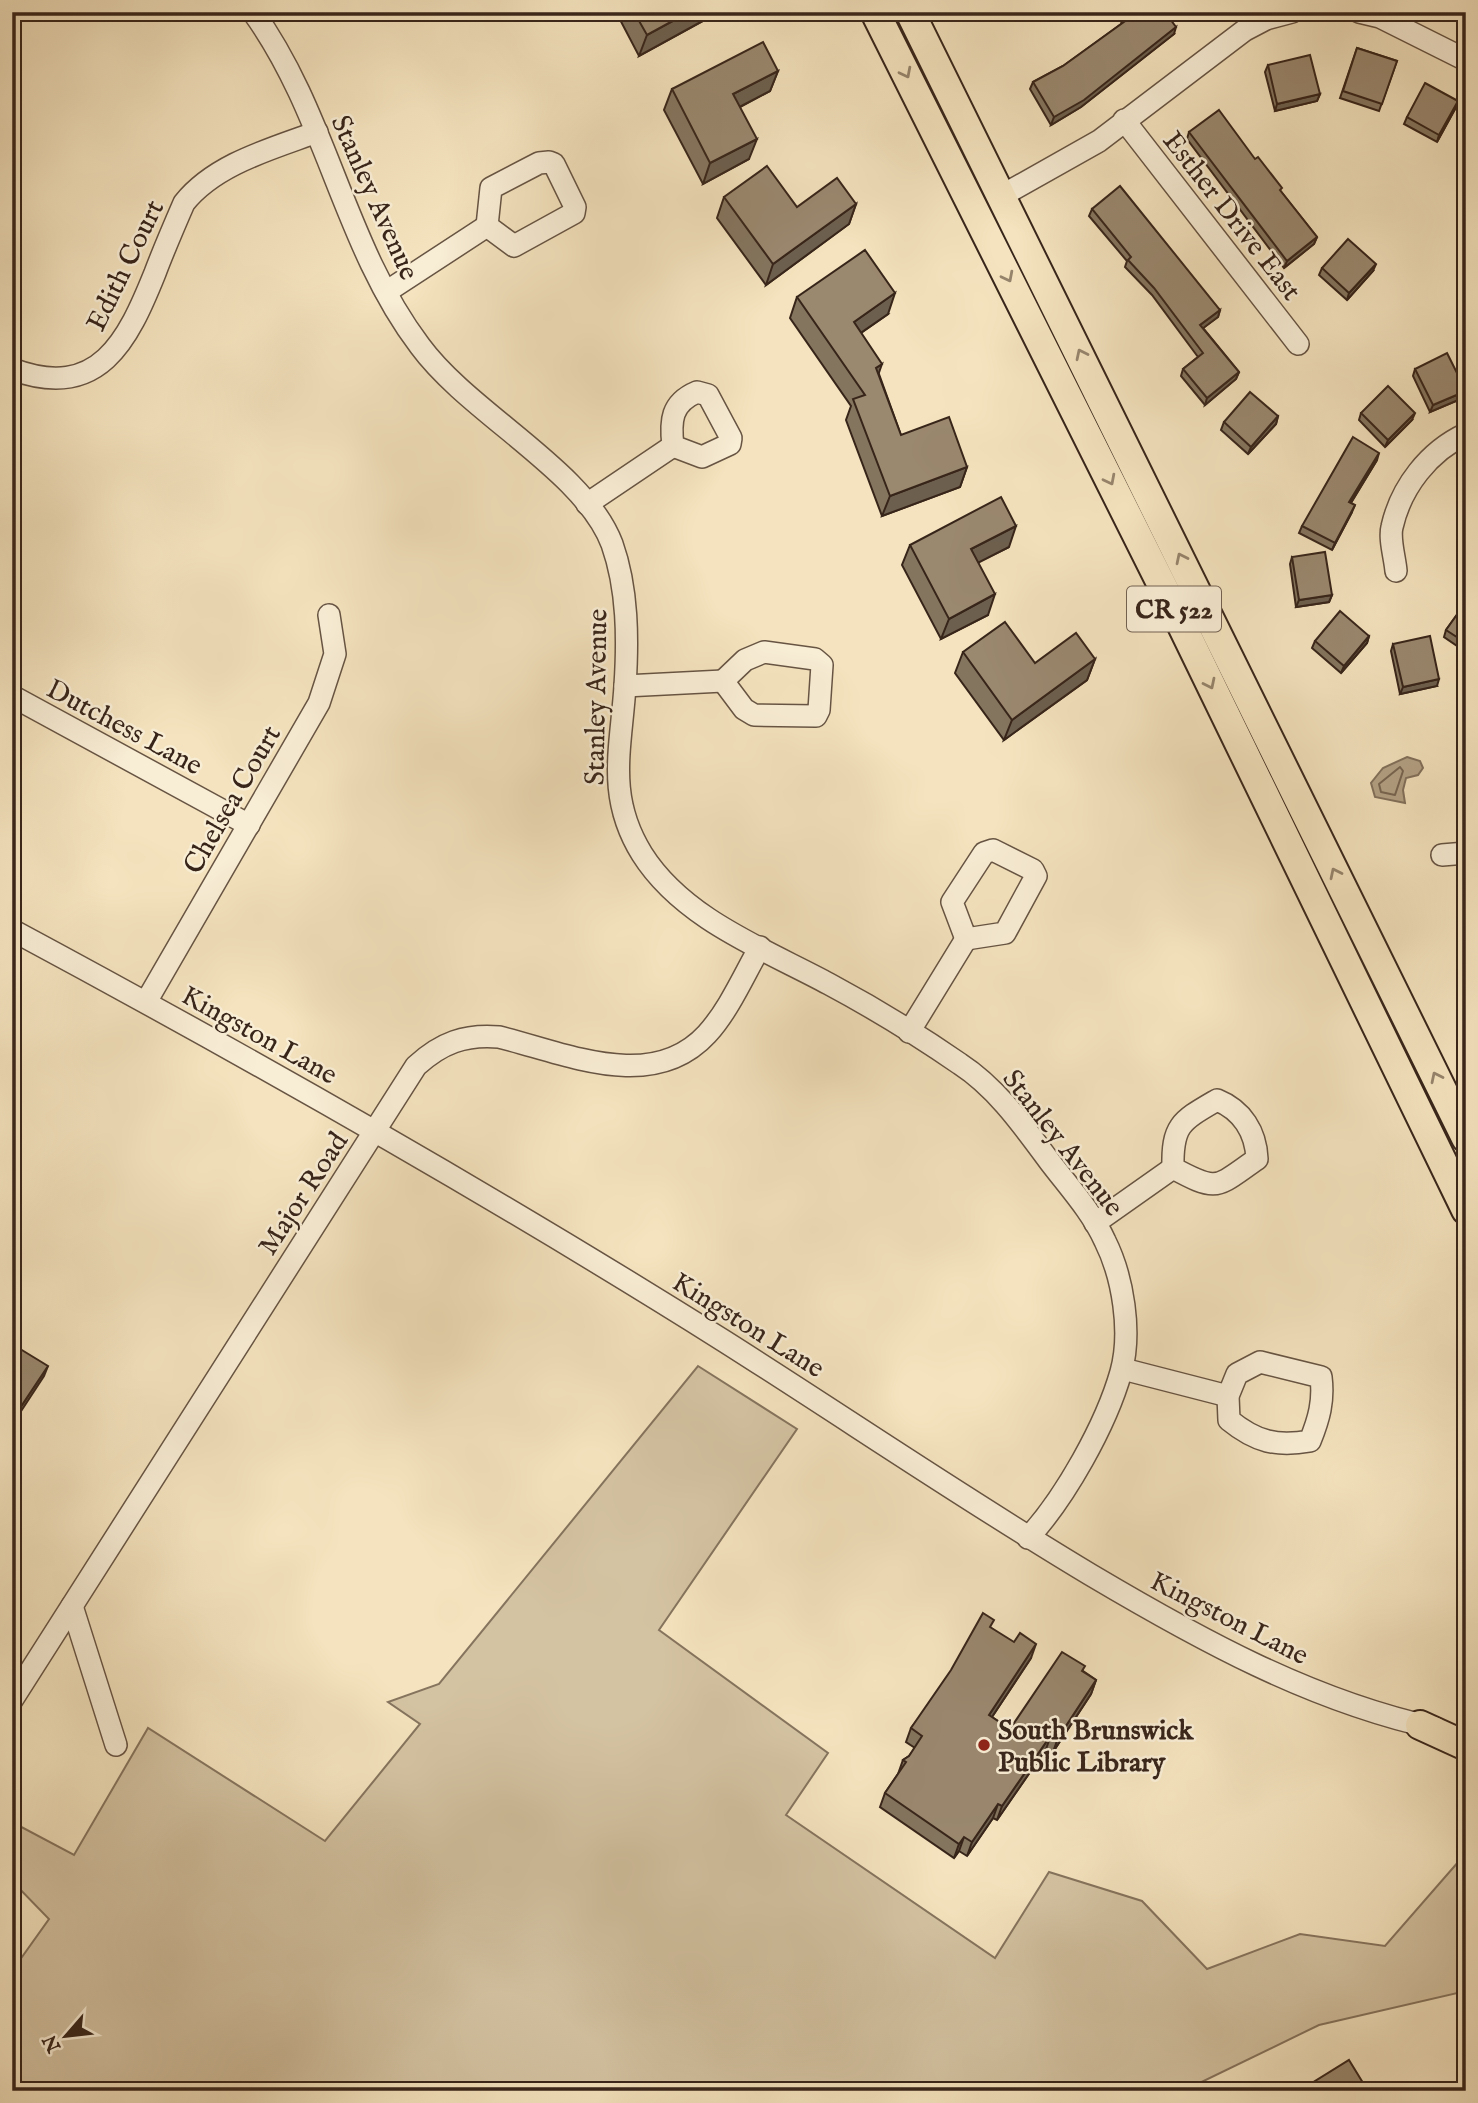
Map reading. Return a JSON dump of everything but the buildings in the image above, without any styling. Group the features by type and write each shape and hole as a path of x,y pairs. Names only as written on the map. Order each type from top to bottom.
{"main road":[{"name":"CR 522","path":"875,12 1173,607 1466,1210"},
{"name":"CR 522","path":"910,12 1003,195 1466,1138"},
{"path":"1420,1725 1466,1746"}],"street":[{"name":"Stanley Avenue","path":"253,12 296,83 386,292 422,349 448,379 562,477 587,503 611,543 625,600 625,686 616,764 620,796 640,851 676,895 726,929 835,987 966,1068 991,1090 1029,1134 1095,1223 1110,1254 1122,1294 1122,1369 1101,1423 1054,1510 1028,1538"},
{"path":"1359,12 1380,17 1466,60"},
{"path":"1003,195 1100,141 1245,30 1284,13"},
{"name":"Esther Drive East","path":"1124,120 1297,344"},
{"name":"Edith Court","path":"12,369 47,378 66,377 101,363 128,336 184,203 196,188 235,165 317,132"},
{"path":"386,292 486,226 491,188 539,163 554,164 575,208 570,217 514,246 486,226"},
{"path":"1396,571 1391,529 1405,494 1424,463 1451,441 1466,434"},
{"path":"587,503 673,446"},
{"name":"Chelsea Court","path":"146,1002 319,703 335,654 329,615"},
{"path":"625,686 723,681 745,660 764,652 815,659 822,665 819,710 816,716 754,715 744,709 723,681"},
{"name":"Dutchess Lane","path":"12,696 249,825"},
{"path":"909,1032 966,939 1005,933 1036,876 1033,870 993,850 984,853 952,902 966,939"},
{"path":"1442,855 1466,853"},
{"name":"Kingston Lane","path":"12,930 146,1002 552,1233 859,1426 1028,1538 1180,1628 1258,1666 1336,1699 1420,1725 1466,1735"},
{"name":"Major Road","path":"12,1700 416,1066 430,1053 462,1038 499,1037 615,1066 636,1068 676,1058 708,1033 760,947"},
{"path":"1217,1100 1235,1107 1257,1141 1257,1159 1219,1185 1205,1185 1173,1168 1173,1138 1191,1115 1217,1100"},
{"path":"1095,1223 1173,1168"},
{"path":"1260,1362 1321,1377 1323,1395 1319,1420 1310,1441 1287,1445 1267,1443 1247,1434 1229,1420 1228,1396 1237,1374 1260,1362"},
{"path":"1122,1369 1228,1396"},
{"path":"72,1606 116,1745"}],"shaded area":[{"path":"698,1366 797,1429 659,1630 828,1753 786,1815 995,1958 1049,1872 1142,1901 1207,1969 1300,1934 1385,1946 1466,1853 1466,1984 1462,1992 1319,2025 1183,2091 12,2091 12,1971 49,1919 12,1881 12,1822 74,1855 148,1728 325,1841 420,1724 388,1702 439,1684"}],"water":[{"path":"1407,757 1420,761 1423,768 1418,775 1406,778 1403,790 1405,803 1375,797 1371,783 1383,768"}],"place":[{"name":"South Brunswick Public Library","path":"984,1745"}]}
